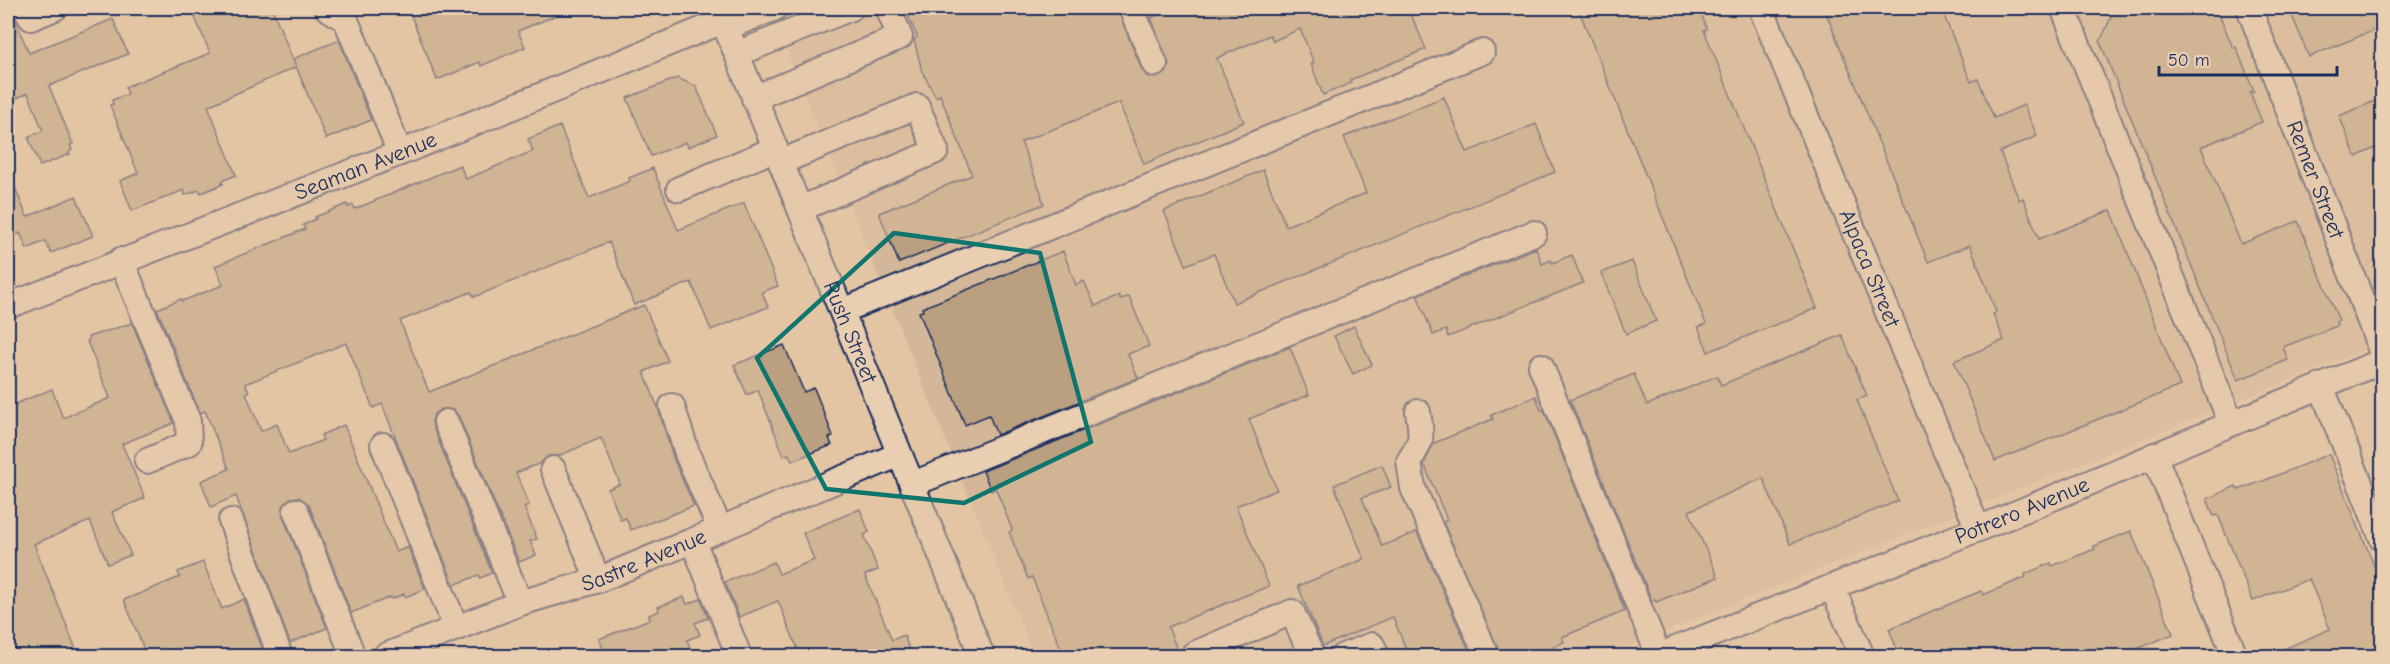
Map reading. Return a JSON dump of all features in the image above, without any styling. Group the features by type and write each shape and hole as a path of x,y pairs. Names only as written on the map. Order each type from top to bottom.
{"street":[{"path":"25,8 30,18 56,8"},
{"path":"327,8 346,20 400,153"},
{"name":"Seaman Avenue","path":"8,306 400,153 722,19 775,8"},
{"path":"736,54 851,8"},
{"path":"754,98 900,37 888,8"},
{"path":"1131,8 1155,64"},
{"name":"Alpaca Street","path":"1761,8 1978,529"},
{"path":"2063,8 2231,423"},
{"name":"Remer Street","path":"2249,8 2382,353"},
{"name":"Rush Street","path":"722,19 982,657"},
{"path":"842,311 1482,52"},
{"path":"679,189 917,106 936,151 800,209"},
{"path":"913,484 1534,233"},
{"path":"121,260 188,421 189,443 147,461"},
{"name":"Potrero Avenue","path":"1665,655 1978,529 2382,361"},
{"path":"1541,366 1665,655"},
{"path":"2321,386 2382,538"},
{"path":"672,406 688,456 720,529"},
{"path":"1418,412 1422,435 1420,444 1409,461 1413,488 1487,657"},
{"path":"446,422 520,603"},
{"path":"383,445 456,628"},
{"name":"Sastre Avenue","path":"400,654 456,628 520,603 598,580 898,454"},
{"path":"2154,455 2235,657"},
{"path":"553,469 598,580"},
{"path":"296,511 353,657"},
{"path":"231,521 280,657"},
{"path":"693,540 740,657"},
{"path":"1832,587 1862,657"},
{"path":"1195,657 1194,654 1292,612 1312,657"},
{"path":"1343,657 1372,645 1377,657"}],"highlighted area":[{"path":"894,233 1040,253 1091,442 964,503 826,489 757,358"}],"shaded area":[{"path":"769,8 2382,8 2382,343 1604,656 1034,656"}],"building":[{"path":"8,8 10,8 29,53 113,19 128,54 49,86 73,144 70,145 72,150 70,154 40,166 28,137 43,131 28,93 8,102"},
{"path":"191,8 272,8 296,67 208,106 236,175 222,181 223,184 201,193 199,190 185,195 184,190 132,211 120,181 138,173 110,105 113,104 112,100 128,94 125,87 210,53"},
{"path":"408,8 574,8 518,31 525,47 481,66 480,62 437,80"},
{"path":"905,8 1117,8 1142,70 1147,76 1154,78 1166,73 1169,65 1151,18 1175,8 1408,8 1426,49 1350,80 1351,83 1323,95 1311,64 1314,63 1300,29 1273,41 1270,35 1217,58 1244,122 1144,164 1119,103 1021,142 1044,204 899,263 879,213 972,175 940,95 936,97 922,71 914,40 917,37"},
{"path":"1578,8 1699,8 1707,29 1704,30 1817,308 1708,352 1698,327 1706,324"},
{"path":"1824,8 1941,8 1971,82 1978,79 1994,118 2024,105 2037,136 2000,152 2019,200 2023,198 2039,239 2111,210 2180,386 1995,461 1954,361 2004,340 1993,314 1996,312 1970,245 1928,262"},
{"path":"2115,8 2217,8 2254,91 2250,92 2262,122 2201,147 2241,244 2298,221 2339,321 2336,322 2337,326 2283,347 2288,360 2238,380 2100,42"},
{"path":"2289,8 2382,8 2382,27 2309,57"},
{"path":"339,40 371,120 326,139 293,59"},
{"path":"677,78 696,86 717,135 688,147 686,142 651,156 627,98"},
{"path":"1444,97 1467,152 1536,124 1555,172 1234,303 1214,254 1186,265 1164,211 1263,170 1286,226 1366,193 1344,137"},
{"path":"2382,98 2382,145 2356,157 2339,116"},
{"path":"560,126 589,198 630,181 629,178 653,168 678,230 744,203 778,286 762,292 768,307 711,330 691,282 634,305 609,242 474,297 471,292 400,321 429,392 644,305 668,361 644,372 674,460 694,506 631,530 626,518 621,520 608,489 620,484 601,438 558,456 548,456 541,463 516,473 529,505 524,507 537,539 530,541 536,555 519,562 459,417 454,410 441,409 434,414 433,427 492,573 480,578 479,575 454,585 382,404 373,408 346,343 245,384 249,392 246,393 261,431 277,424 289,454 323,440 321,435 344,425 396,552 408,547 425,589 405,597 404,594 392,599 391,597 351,613 309,505 299,497 290,498 282,508 283,516 327,628 290,643 236,496 211,507 201,481 229,469 205,411 200,413 157,309 223,285 215,266 305,229 303,225 316,219 315,217 347,204 348,207 353,205 355,209 460,165 466,179 533,151 528,139"},
{"path":"8,170 27,217 76,196 93,236 51,253 45,241 27,249 20,233 8,239"},
{"path":"1536,248 1542,264 1551,260 1552,263 1572,255 1583,283 1448,337 1446,330 1433,335 1417,295"},
{"path":"1063,251 1076,285 1084,281 1095,306 1119,296 1120,300 1129,296 1149,346 1128,354 1138,378 997,435 989,415 965,425 919,312 923,311 922,308"},
{"path":"1632,261 1656,321 1626,334 1601,273"},
{"path":"132,323 174,423 122,444 145,498 112,512 131,555 108,564 90,521 34,544 79,657 8,657 8,407 52,389 63,418 110,398 87,341 88,337"},
{"path":"1354,326 1372,365 1353,374 1334,336"},
{"path":"1842,335 1867,396 1857,400 1898,501 1790,544 1763,478 1689,511 1718,577 1656,602 1654,599 1652,601 1570,400 1634,374 1647,405 1717,376 1721,385"},
{"path":"784,345 804,392 814,388 833,436 829,438 832,445 792,461 789,454 784,456 758,390 747,395 734,365"},
{"path":"1290,347 1309,395 1249,419 1277,490 1236,506 1269,586 1168,627 1180,657 1064,657 1032,577 1028,579 1009,532 1012,530 996,489 991,491 983,471"},
{"path":"1536,396 1541,410 1544,410 1625,611 1562,637 1564,642 1528,657 1501,657 1443,522 1447,520 1424,464 1434,443 1493,419 1491,415"},
{"path":"2329,454 2382,585 2382,657 2265,657 2330,629 2309,579 2253,601 2218,515 2214,516 2207,499 2236,486 2238,490 2263,481"},
{"path":"1382,465 1391,487 1362,498 1382,546 1417,532 1472,657 1409,657 1393,617 1323,646 1298,586 1364,559 1334,485"},
{"path":"860,509 869,532 864,535 878,570 865,575 892,640 904,635 912,657 801,657 778,601 739,617 725,582 774,562 779,574 814,560 803,533"},
{"path":"2131,531 2173,634 2118,657 1900,657 1889,629 1981,591 1983,595 2026,577 2025,574 2095,549 2094,546"},
{"path":"203,562 222,609 244,599 264,653 256,657 147,657 124,600 180,577 178,572"},
{"path":"684,597 687,604 701,599 708,618 695,623 700,635 687,640 694,657 607,657 599,639 650,619 649,615 659,611 658,607"}]}
